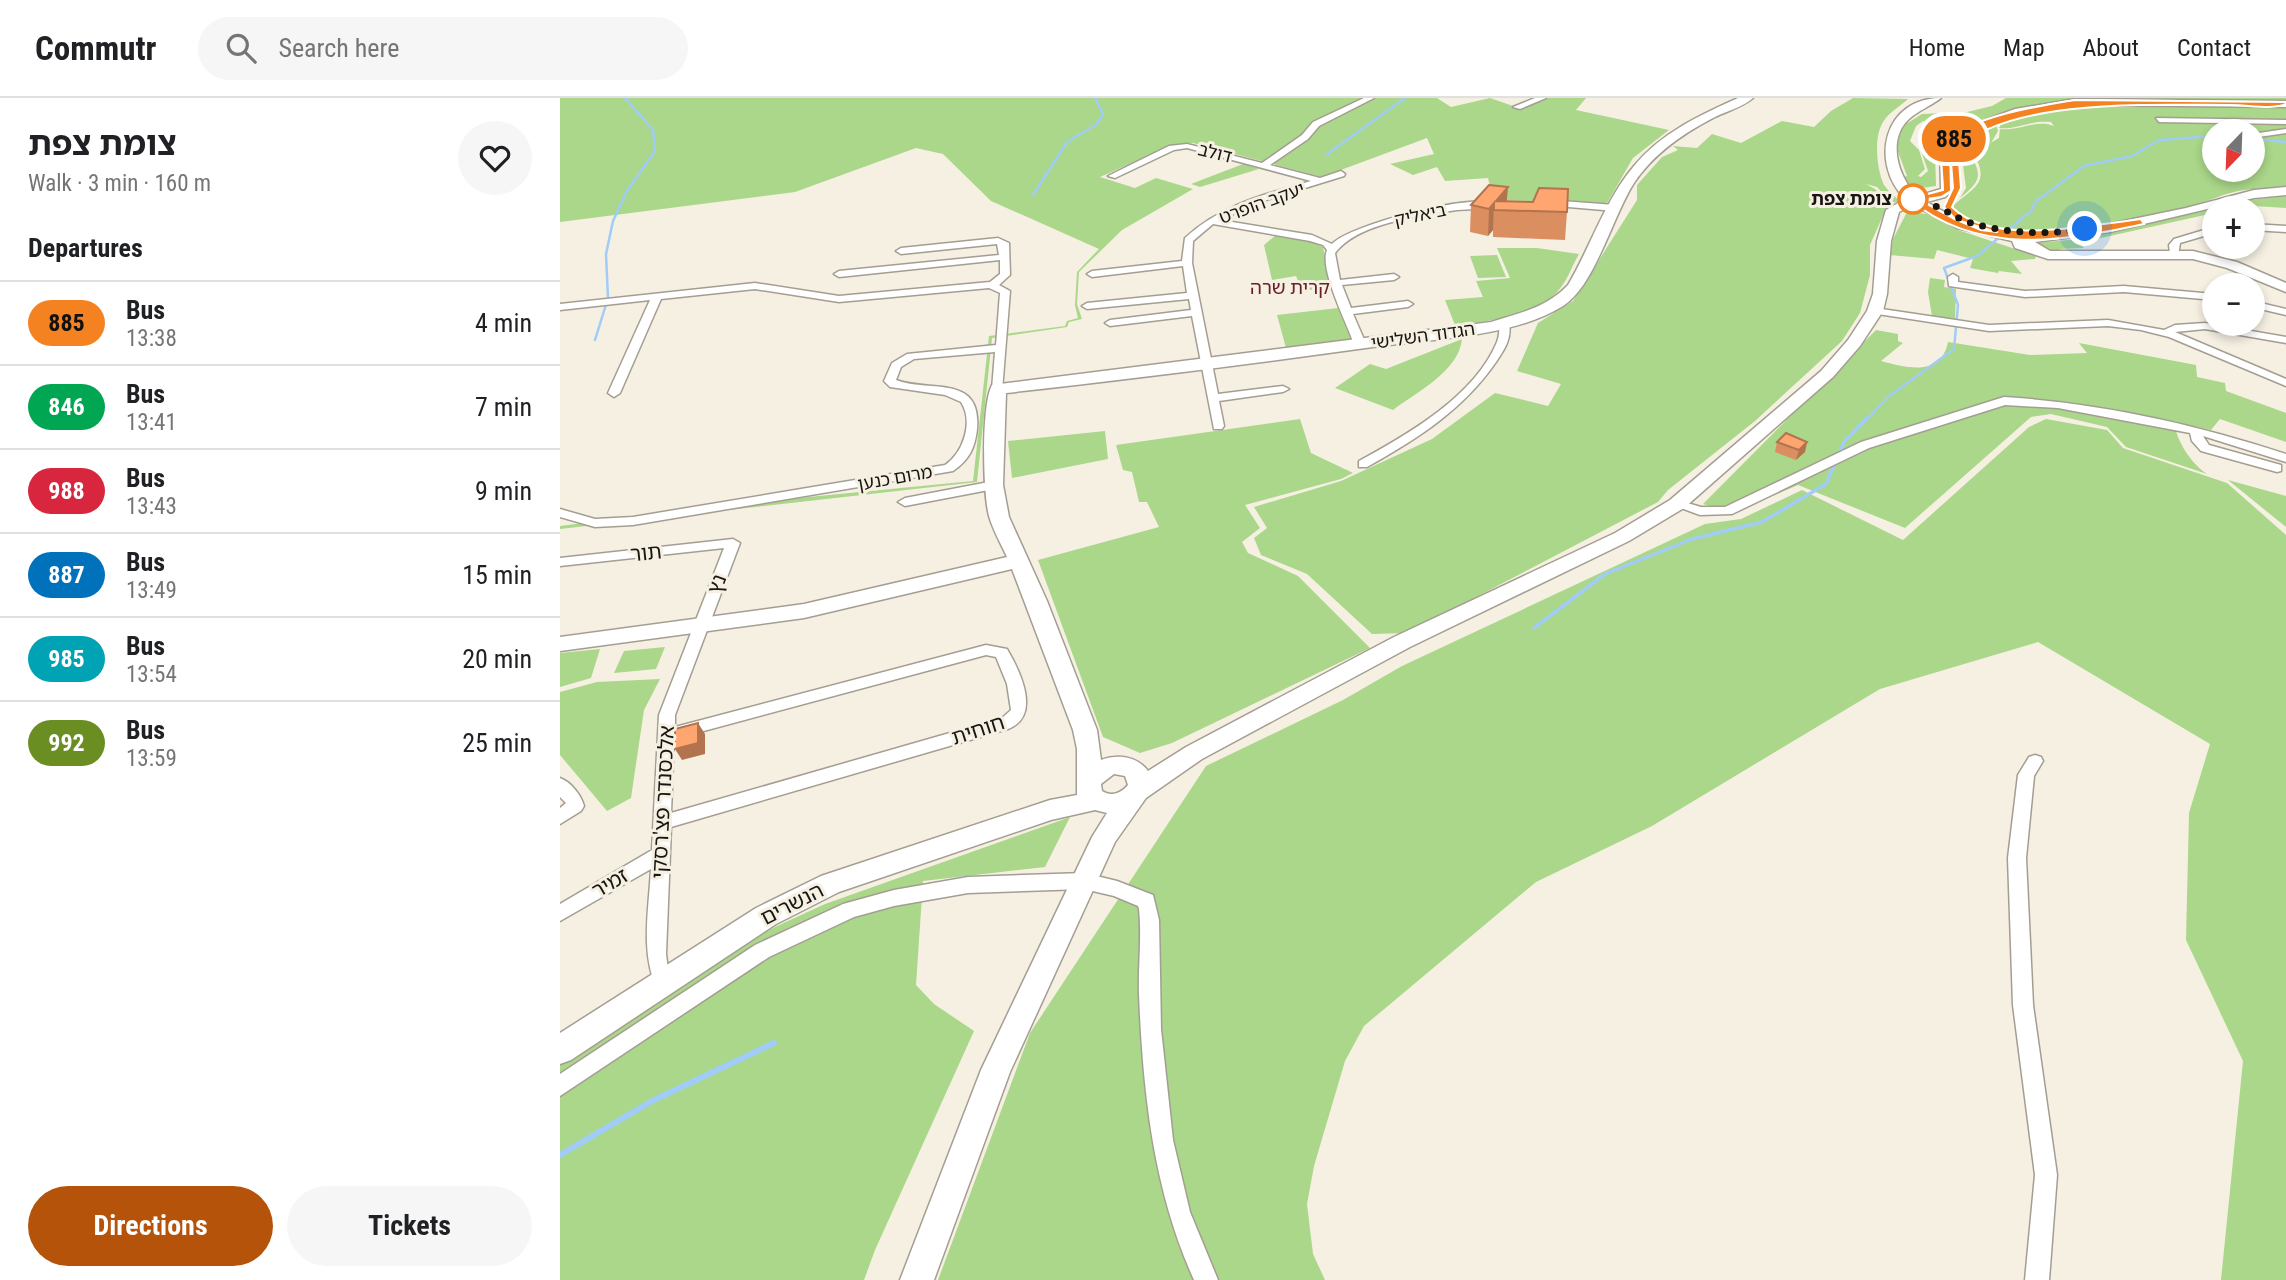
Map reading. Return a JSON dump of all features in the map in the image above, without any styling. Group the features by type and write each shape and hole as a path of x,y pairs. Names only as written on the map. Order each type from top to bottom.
{"street":[{"path":"1263,166 1305,137 1316,124 1370,98"},
{"path":"1517,107 1542,98"},
{"name":"הגדוד השלישי","path":"998,389 1360,344 1504,323 1541,312 1568,295 1581,276 1631,177 1669,139 1684,128 1747,98"},
{"path":"1935,98 1907,113 1897,124 1891,137 1898,185 1918,198 1959,218 2022,239 2048,255 2175,254 2222,262 2286,288"},
{"path":"1918,198 1949,193 1957,188 1953,163 1955,146 1969,134 1998,118 2051,101 2286,104"},
{"path":"2159,120 2286,122"},
{"path":"2265,134 2286,131"},
{"name":"דולב","path":"1112,176 1172,148 1187,146 1321,181"},
{"name":"יעקב הופרט","path":"1187,263 1188,240 1212,221 1265,198 1341,174"},
{"path":"1918,198 1937,214 1969,229 2022,239 2073,236 2247,195 2286,191"},
{"path":"916,1280 996,1070 1131,780 1194,753 1423,631 1622,537 1677,504 1755,433 1827,373 1854,342 1875,311 1880,294 1882,258 1896,216 1918,198 1933,192 1949,193"},
{"path":"1949,193 1948,207 1959,218"},
{"name":"ביאליק","path":"1332,248 1346,237 1383,223 1426,212 1498,203"},
{"path":"1533,203 1615,208"},
{"path":"1896,216 1937,214"},
{"path":"1212,221 1312,238 1326,243 1332,248 1329,255 1337,283 1360,344"},
{"path":"2265,228 2285,230"},
{"path":"2175,254 2176,241 2202,233"},
{"path":"901,251 998,240 1004,243 1005,275 992,285"},
{"path":"839,274 1004,257"},
{"path":"1092,274 1187,263 1218,426"},
{"path":"1337,283 1394,276"},
{"path":"1953,277 1953,284 2025,295 2124,289 2202,296"},
{"path":"560,307 755,286 839,299 992,285 1005,291 994,432 994,485 1001,523 1036,601 1085,730 1093,793 1104,820 1100,848"},
{"path":"1087,306 1195,295"},
{"path":"614,393 657,296"},
{"path":"1348,311 1408,304"},
{"path":"2265,307 2286,312"},
{"path":"1875,311 1975,327 2016,328 2108,323 2166,333 2286,383"},
{"path":"1110,323 1198,312"},
{"path":"1363,464 1392,449 1472,388 1505,338 1504,323"},
{"path":"2166,333 2178,326 2196,325 2286,340"},
{"name":"מרום כנען","path":"560,513 594,523 633,522 949,468 965,454 970,442 972,408 967,399 955,394 894,385 890,381 896,365 911,356 1001,348"},
{"path":"1213,398 1283,389"},
{"path":"1677,504 1699,511 1727,512 1865,445 2004,401 2059,404 2196,430 2198,441 2205,448 2282,463"},
{"path":"905,502 994,485"},
{"name":"תור","path":"560,562 733,543"},
{"name":"נץ","path":"702,626 733,543"},
{"path":"560,644 702,626 839,603 1017,561"},
{"name":"אלכסנדר פצ'רסקי","path":"664,983 658,970 656,954 666,735 670,704 702,626"},
{"name":"חוחית","path":"662,823 997,726 1015,718 1019,713 1020,702 1002,653 986,650 666,735"},
{"path":"1085,730 1100,751 1131,780"},
{"path":"2035,761 2026,775 2017,858 2023,1005 2046,1175 2037,1280"},
{"path":"1093,793 1105,768 1131,780"},
{"name":"הנשרים","path":"560,1050 766,916 830,884 1093,793 1114,804 1131,780"},
{"path":"560,785 575,806 560,817"},
{"name":"זמיר","path":"560,913 661,854"},
{"path":"560,1086 762,951 850,910 894,898 968,885 1084,881 1133,894 1146,901 1150,912 1147,950 1150,1016 1171,1190 1184,1232 1206,1280"}],"green space":[{"path":"560,98 1437,98 1451,107 1490,98 1516,107 1543,98 1586,98 1576,110 1669,130 1633,158 1607,203 1493,200 1488,178 1445,181 1437,167 1413,175 1390,164 1434,154 1427,138 1322,177 1193,143 1173,145 1100,177 1135,188 1156,178 1193,189 1122,230 1079,272 1077,304 1082,319 1069,322 1067,327 992,338 977,482 560,529 560,526 717,506 973,481 989,336 1065,326 1067,321 1078,318 1075,305 1077,272 1099,249 991,201 943,154 916,148 795,192 560,222"},
{"path":"1853,98 1908,99 1886,118 1878,140 1878,164 1884,185 1900,201 1892,203 1877,187 1866,184 1889,202 1870,245 1870,275 1860,313 1842,341 1755,421 1668,490 1658,502 1407,633 1372,634 1307,574 1261,555 1254,538 1267,528 1254,507 1341,481 1432,439 1495,393 1548,406 1561,384 1517,371 1538,323 1573,301 1637,200 1637,185 1662,157 1678,150 1673,146 1697,148 1712,134 1741,143 1782,121 1814,127 1831,111"},
{"path":"2006,98 2286,98 2286,101 2080,100 2029,106 1961,125 1923,121 1916,126 1910,141 1919,150 1925,169 1918,176 1921,177 1928,171 1920,148 1935,150 1936,186 1922,188 1905,182 1903,177 1907,176 1894,141 1898,129 1922,114 1967,112 1992,106"},
{"path":"2286,107 2286,188 2202,196 2202,203 2189,207 2065,230 2000,229 1974,223 1954,212 1954,205 1974,189 1980,178 1978,163 1973,153 1999,138 2000,129 2034,124 2054,126 2051,122 2043,122 1999,128 2002,123 2046,109"},
{"path":"1996,124 1998,131 1991,143 1969,152 1978,178 1960,198 1966,188 1964,148 1974,136"},
{"path":"1243,164 1259,169 1200,187 1191,184"},
{"path":"2286,196 2286,208 2265,207 2265,198"},
{"path":"2202,212 2202,216 2078,243 2084,248 2051,252 2036,243 2079,239"},
{"path":"1906,214 1927,214 1958,230 2036,256 2035,259 2011,261 2022,274 1970,268 1973,259 1937,250 1934,259 1890,255 1893,239"},
{"path":"1276,235 1307,240 1323,247 1331,287 1302,291 1296,276 1272,280 1264,245"},
{"path":"1497,248 1537,248 1579,254 1561,288 1536,308 1509,317 1455,325 1445,300 1483,297 1476,281 1510,278"},
{"path":"1497,255 1506,277 1478,278 1470,256"},
{"path":"1930,278 1945,280 1944,287 1956,289 1955,319 1932,316 1928,292"},
{"path":"1338,308 1351,340 1286,348 1277,315"},
{"path":"1876,330 1898,334 1898,341 1903,343 1881,361 1902,366 1931,365 1944,353 1948,342 2030,355 2087,353 2079,343 2196,365 2197,377 2225,383 2226,391 2286,413 2286,442 2220,419 2211,430 2174,422 2185,451 2207,474 2126,447 2107,427 2051,414 2031,417 1905,528 1798,485 1732,513 1703,504"},
{"path":"1462,339 1459,350 1445,371 1393,410 1335,388 1370,364 1386,369"},
{"path":"1300,419 1311,453 1353,473 1341,479 1245,505 1260,528 1242,542 1248,553 1298,576 1370,648 1172,743 1140,753 1103,737 1038,560 1159,527 1147,502 1139,502 1132,472 1123,470 1116,445"},
{"path":"2046,419 2107,430 2123,448 2227,483 2286,535 2286,1280 2221,1280 2243,1061 2186,940 2189,813 2210,744 2038,642 1880,689 1652,826 1536,882 1364,1026 1345,1061 1314,1166 1307,1204 1313,1254 1325,1280 938,1280 1030,1033 1206,766 1343,700 1402,666 1705,524 1741,519 1802,490 1903,540 2029,427"},
{"path":"1105,431 1108,459 1012,478 1008,441"},
{"path":"2228,480 2286,496 2286,527"},
{"path":"665,647 656,669 614,673 624,651"},
{"path":"600,649 591,678 560,687 560,653"},
{"path":"660,679 644,710 631,798 607,811 560,755 560,692 597,682"},
{"path":"1070,817 1045,867 923,881 916,985 934,1004 974,1031 864,1280 560,1280 560,1062 726,953 777,926 825,904"}],"building":[{"path":"1489,185 1508,187 1496,201 1533,202 1539,188 1568,189 1567,212 1494,210 1494,203 1489,209 1471,205"},
{"path":"1786,433 1807,442 1799,450 1777,442"},
{"path":"698,723 698,743 675,749 675,729"}],"waterway":[{"path":"595,340 608,298 606,254 613,221 627,191 655,151 653,130 625,98"},
{"path":"1033,195 1067,142 1097,124 1103,114 1095,98"},
{"path":"1326,155 1405,98"},
{"path":"1866,420 1888,397 1954,349 1958,305 1944,268 1977,256 2032,210 2035,202 2084,166 2132,156 2159,140 2202,137"},
{"path":"2265,140 2286,142"},
{"path":"1534,628 1605,574 1692,539 1762,522 1826,484 1844,442 1867,418"},
{"path":"560,1155 652,1101 774,1043"}],"bus line":[{"name":"885","path":"1983,126 1963,138 1954,148 1953,163 1957,188 1948,207 1959,218 1999,230 2034,235 2141,222 2050,239 1979,232 1946,219 1913,199 1947,191 1946,150 1953,139 1962,132 2019,111 2075,102 2286,104"}],"place":[{"name":"צומת צפת","path":"1913,199"}],"district":[{"name":"קרית שרה","path":"1290,287"}],"route":[{"path":"1913,199 1918,203 1926,202 1963,220 2022,234 2085,229"}]}
